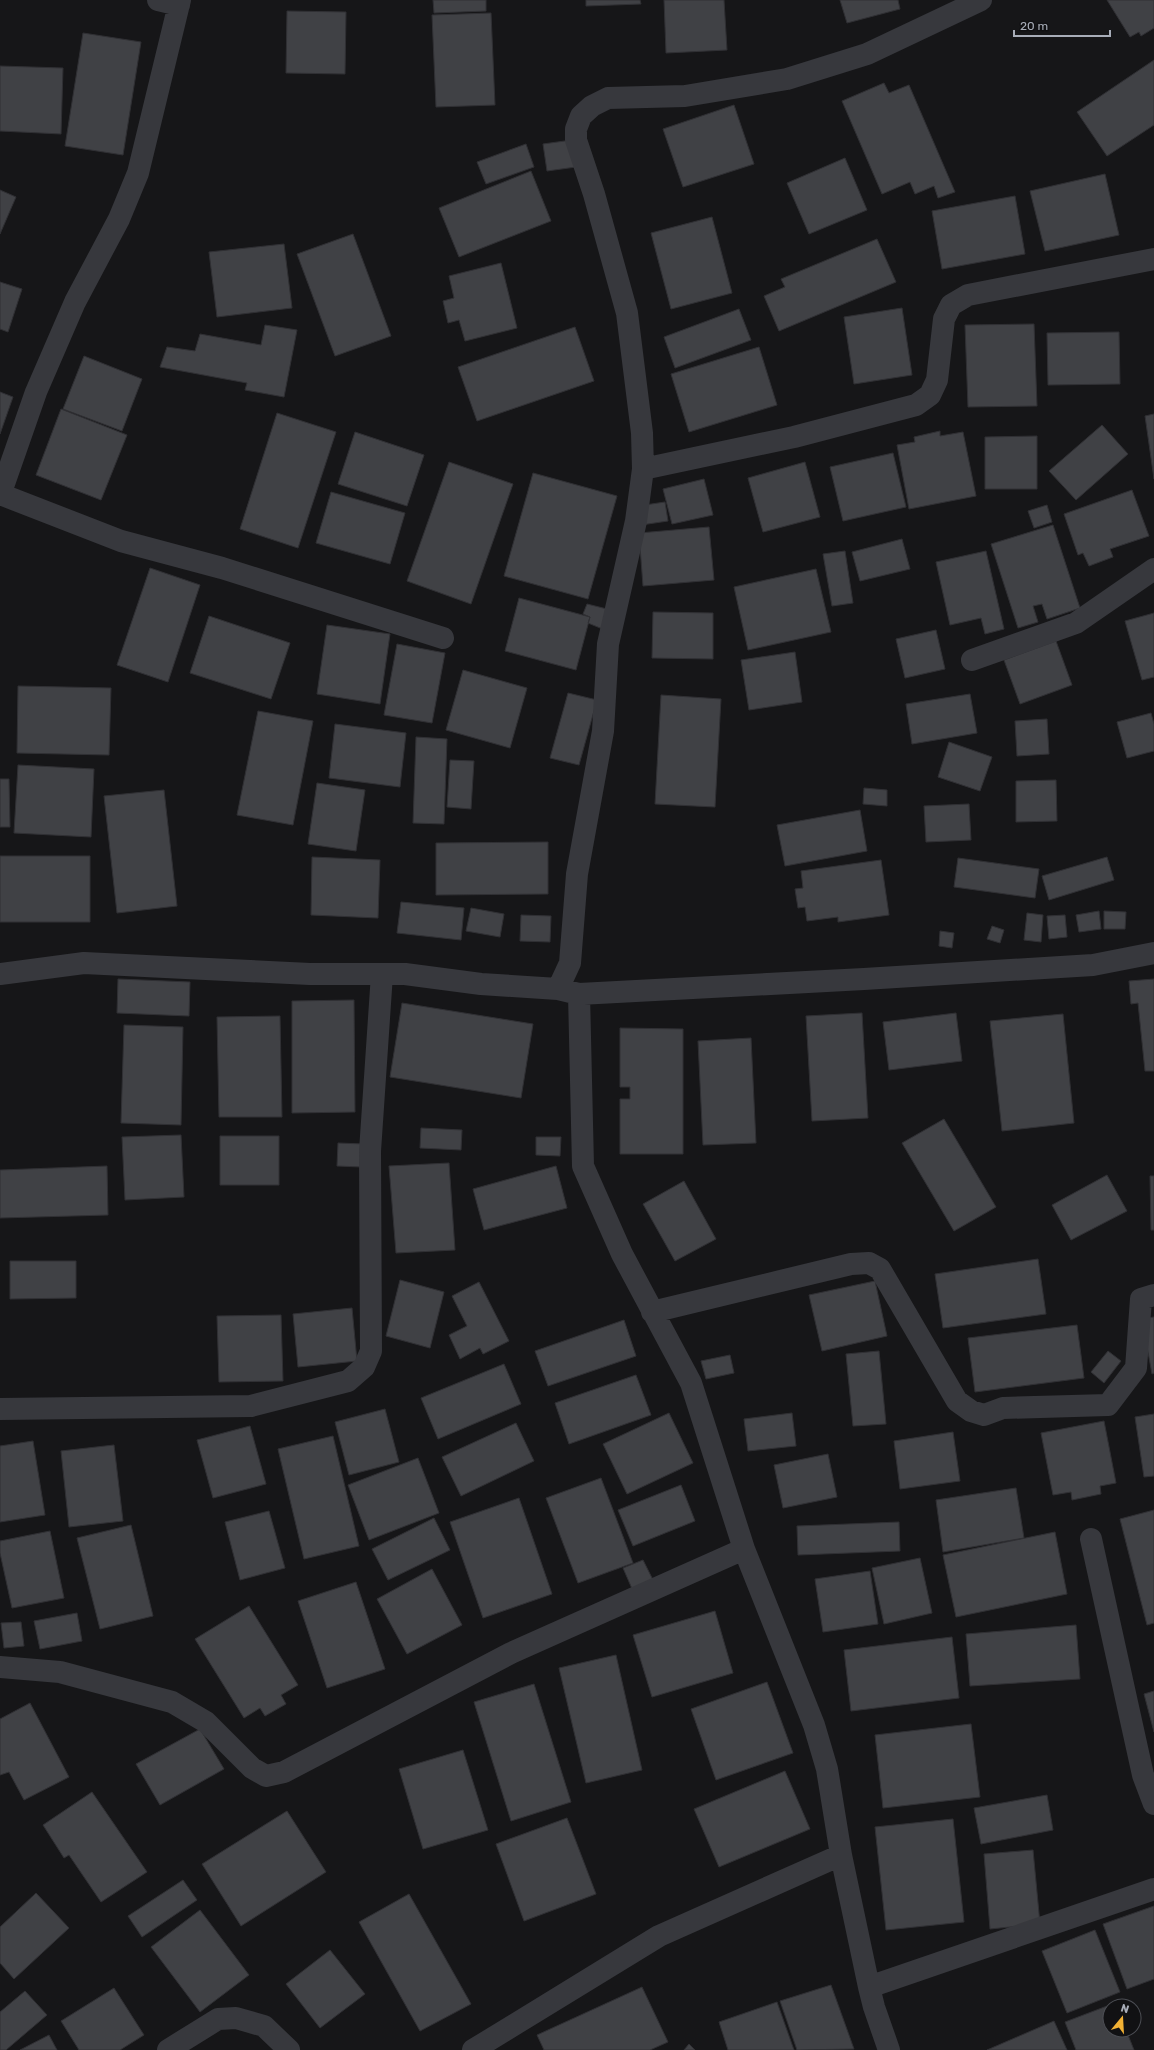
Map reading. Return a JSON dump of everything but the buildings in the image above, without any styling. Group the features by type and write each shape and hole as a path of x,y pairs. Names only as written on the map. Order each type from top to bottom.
{"street":[{"path":"889,2050 874,2007 869,1987 841,1855 827,1769 814,1725 744,1549 691,1383 622,1254 583,1166 568,991 577,874 603,731 608,644 636,521 643,469 642,433 627,313 594,194 576,140 576,129 581,116 592,106 608,98 685,96 787,79 867,54 981,0"},
{"path":"172,2 138,173 119,219 75,302 36,392 0,495 121,541 222,568 443,638"},
{"path":"643,469 794,436 916,405 930,395 937,380 944,319 951,305 968,295 1154,259"},
{"path":"972,660 1076,623 1154,570"},
{"path":"0,974 84,963 310,974 406,974 481,984 568,991 1078,966 1093,965 1154,953"},
{"path":"0,1409 251,1406 348,1382 364,1367 371,1351 370,1151 382,974"},
{"path":"652,1312 851,1264 869,1263 880,1269 957,1401 971,1411 984,1415 1004,1408 1108,1405 1136,1368 1142,1299 1154,1295"},
{"path":"1091,1539 1144,1774 1154,1804"},
{"path":"0,1667 60,1672 172,1702 206,1722 252,1768 266,1776 284,1772 510,1653 744,1549"},
{"path":"473,2050 658,1936 841,1855"},
{"path":"869,1987 1154,1889"},
{"path":"168,2050 218,2019 236,2018 264,2026 289,2050"}]}
